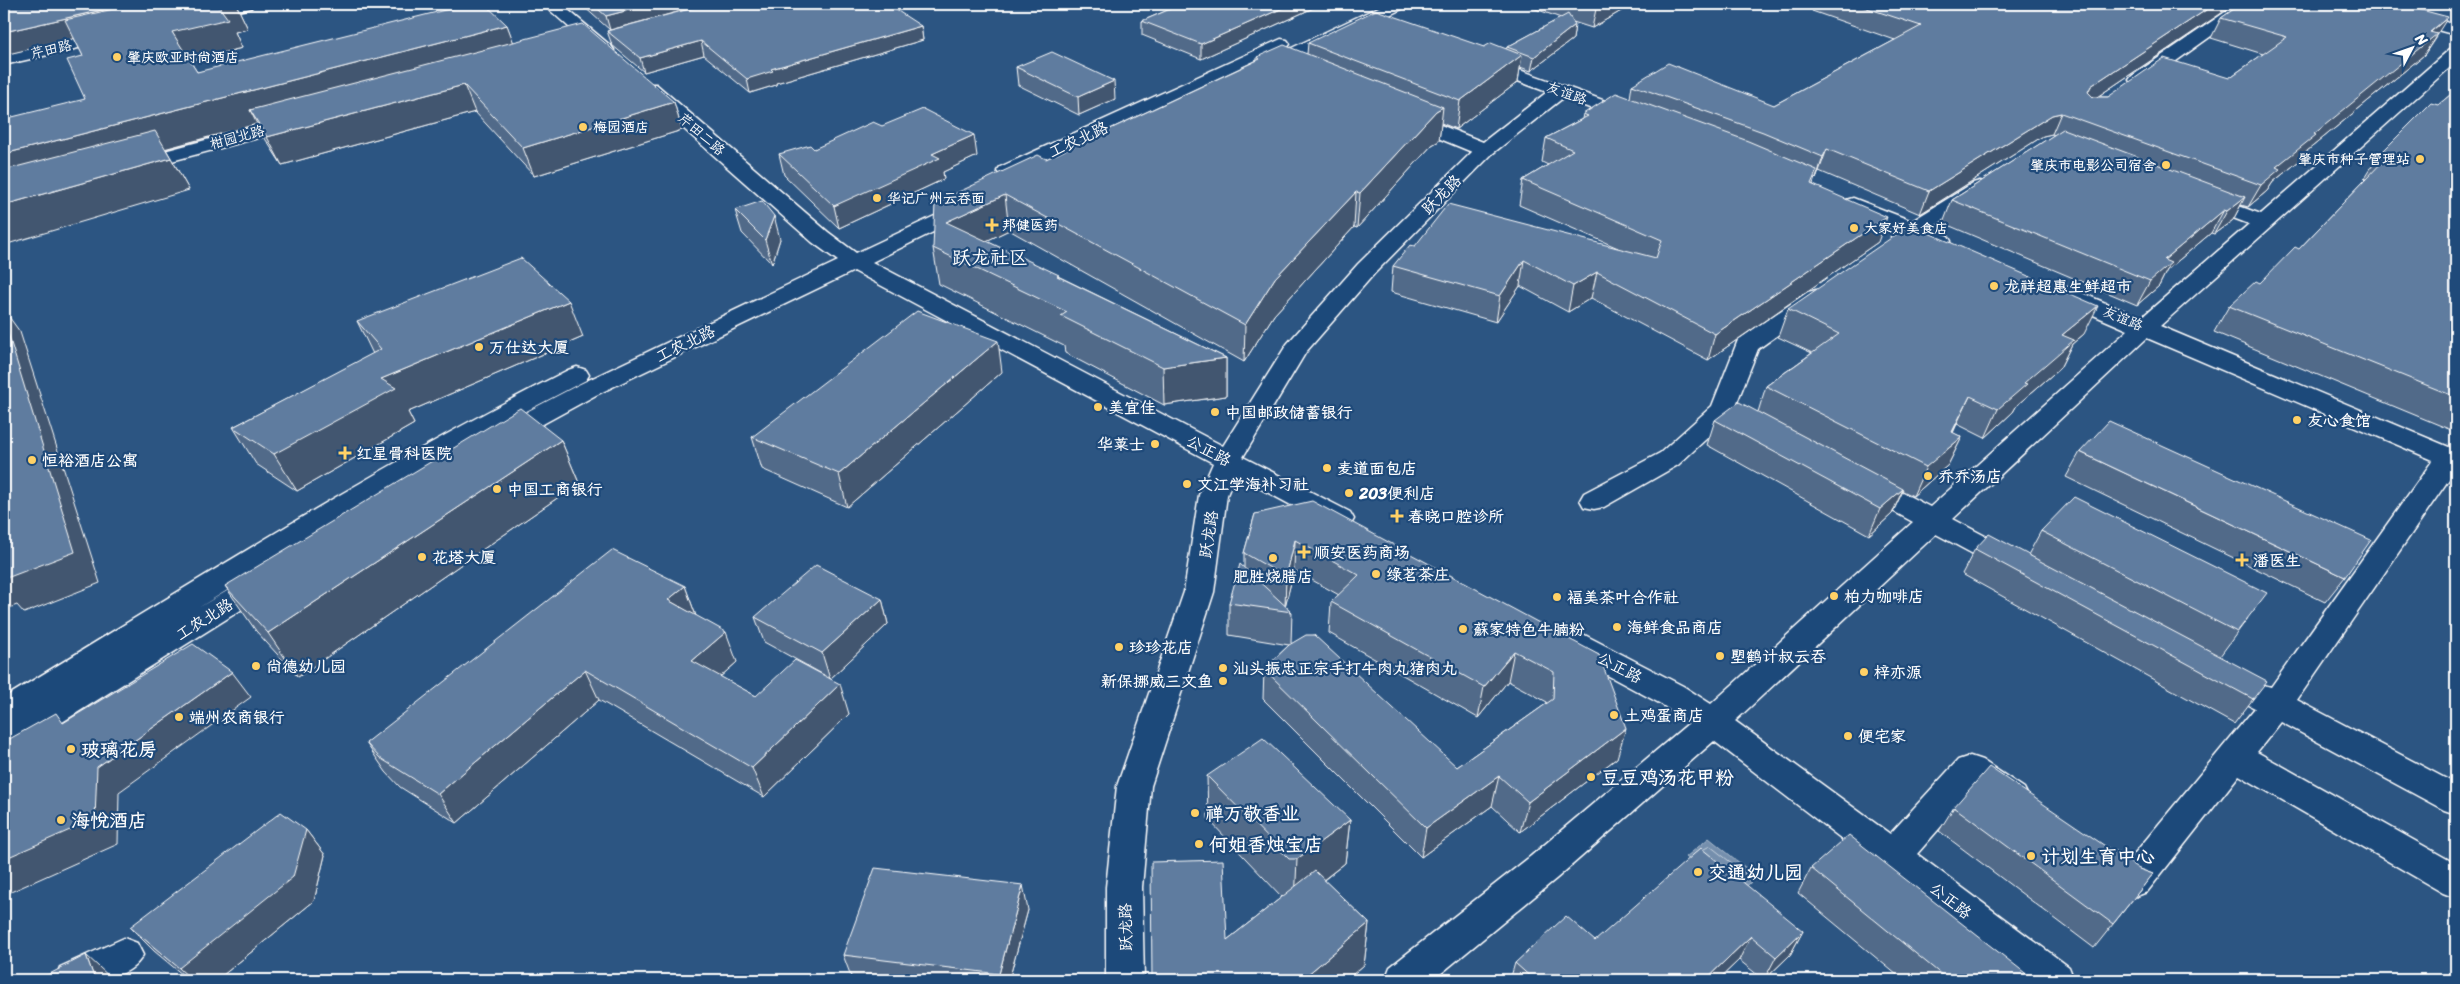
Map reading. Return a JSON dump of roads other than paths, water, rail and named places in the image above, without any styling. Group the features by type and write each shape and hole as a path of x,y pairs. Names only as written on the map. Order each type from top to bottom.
{"street":[{"path":"187,17 245,4"},
{"path":"551,4 604,39 616,60"},
{"name":"工农北路","path":"1368,11 1272,64 1000,184 1368,11 1398,4"},
{"path":"2122,91 2248,4"},
{"path":"2361,4 2456,30"},
{"path":"2397,4 2456,20"},
{"path":"1368,11 1392,28"},
{"name":"芹田路","path":"4,60 129,31"},
{"path":"576,46 604,39"},
{"path":"1404,980 1544,867 1712,722 2144,327 2456,53"},
{"name":"友谊路","path":"1467,56 1650,124"},
{"path":"1272,64 1300,75"},
{"name":"芹田二路","path":"638,78 815,233 846,256"},
{"name":"跃龙路","path":"1125,980 1124,887 1134,786 1198,592 1214,495 1228,460 1296,349 1366,269 1484,150 1560,91"},
{"path":"1392,112 1484,150"},
{"name":"柑园北路","path":"121,169 312,118"},
{"path":"1884,250 1994,178"},
{"name":"工农北路","path":"4,742 499,437 846,256 967,190"},
{"path":"2180,191 2264,222"},
{"path":"1831,195 1958,248"},
{"name":"工农北路","path":"4,714 287,539 481,424 553,386 846,256 988,199"},
{"name":"公正路","path":"846,256 1367,534"},
{"path":"1594,500 1669,459 1723,409 1747,345 1837,282"},
{"name":"友谊路","path":"2046,286 2453,458"},
{"path":"1723,409 1749,423"},
{"path":"2094,853 2134,881 2276,704 2453,458"},
{"path":"1845,474 2032,574"},
{"name":"公正路","path":"1542,626 1672,695 1712,722 1893,856 2055,980"},
{"path":"4,692 108,651"},
{"path":"2241,686 2456,800"},
{"path":"2235,756 2456,882"},
{"path":"1893,856 1970,770 2036,814"},
{"path":"74,980 124,955"}],"water":[{"path":"1709,838 1757,877 1734,897 1686,857"}],"place":[{"name":"肇庆欧亚时尚酒店","path":"117,57"},
{"name":"梅园酒店","path":"583,127"},
{"name":"肇庆市种子管理站","path":"2420,159"},
{"name":"肇庆市电影公司宿舍","path":"2166,165"},
{"name":"华记广州云吞面","path":"877,198"},
{"name":"邦健医药","path":"992,225"},
{"name":"大家好美食店","path":"1854,228"},
{"name":"龙祥超惠生鲜超市","path":"1994,286"},
{"name":"万仕达大厦","path":"479,347"},
{"name":"美宜佳","path":"1098,407"},
{"name":"中国邮政储蓄银行","path":"1215,412"},
{"name":"友心食馆","path":"2297,420"},
{"name":"华莱士","path":"1155,444"},
{"name":"红星骨科医院","path":"345,453"},
{"name":"恒裕酒店公寓","path":"32,460"},
{"name":"麦道面包店","path":"1327,468"},
{"name":"乔乔汤店","path":"1928,476"},
{"name":"文江学海补习社","path":"1187,484"},
{"name":"中国工商银行","path":"497,489"},
{"name":"203便利店","path":"1349,493"},
{"name":"春晓口腔诊所","path":"1397,516"},
{"name":"顺安医药商场","path":"1304,552"},
{"name":"花塔大厦","path":"422,557"},
{"name":"肥胜烧腊店","path":"1273,558"},
{"name":"潘医生","path":"2242,560"},
{"name":"绿茗茶庄","path":"1376,574"},
{"name":"柏力咖啡店","path":"1834,596"},
{"name":"褔美茶叶合作社","path":"1557,597"},
{"name":"海鲜食品商店","path":"1617,627"},
{"name":"蘇家特色牛腩粉","path":"1463,629"},
{"name":"珍珍花店","path":"1119,647"},
{"name":"塱鹤计叔云吞","path":"1720,656"},
{"name":"尚德幼儿园","path":"256,666"},
{"name":"汕头振忠正宗手打牛肉丸猪肉丸","path":"1223,668"},
{"name":"梓亦源","path":"1864,672"},
{"name":"新保挪威三文鱼","path":"1223,681"},
{"name":"土鸡蛋商店","path":"1614,715"},
{"name":"端州农商银行","path":"179,717"},
{"name":"便宅家","path":"1848,736"},
{"name":"玻璃花房","path":"71,749"},
{"name":"豆豆鸡汤花甲粉","path":"1591,777"},
{"name":"禅万敬香业","path":"1195,813"},
{"name":"海悦酒店","path":"61,820"},
{"name":"何姐香烛宝店","path":"1199,844"},
{"name":"计划生育中心","path":"2031,856"},
{"name":"交通幼儿园","path":"1698,872"}],"district":[{"name":"跃龙社区","path":"990,257"}]}
